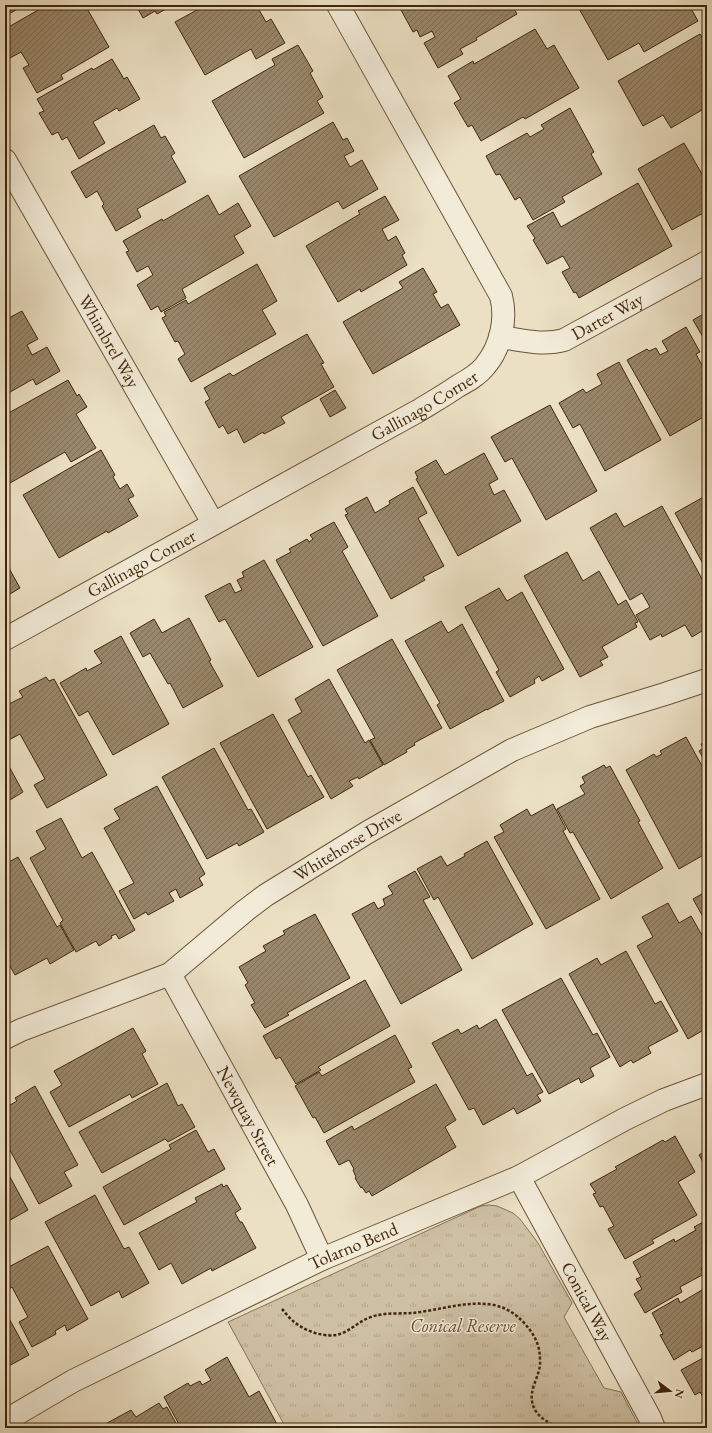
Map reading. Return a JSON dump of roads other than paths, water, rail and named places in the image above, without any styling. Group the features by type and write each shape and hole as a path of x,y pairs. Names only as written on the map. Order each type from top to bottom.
{"street":[{"name":"Gallinago Corner","path":"5,639 418,411 475,376 486,366 500,337 504,312 501,296 338,5"},
{"name":"Whimbrel Way","path":"5,160 213,523"},
{"name":"Darter Way","path":"500,337 544,343 564,340 707,262"},
{"name":"Whitehorse Drive","path":"5,1038 22,1030 170,974 266,895 368,832 512,750 590,718 707,680"},
{"name":"Newquay Street","path":"170,974 297,1205 322,1259"},
{"name":"Tolarno Bend","path":"5,1421 73,1381 322,1259 519,1177 658,1103 707,1084"},
{"name":"Conical Way","path":"519,1177 650,1418 654,1428"}],"park label":[{"name":"Conical Reserve","path":"463,1326"}]}
